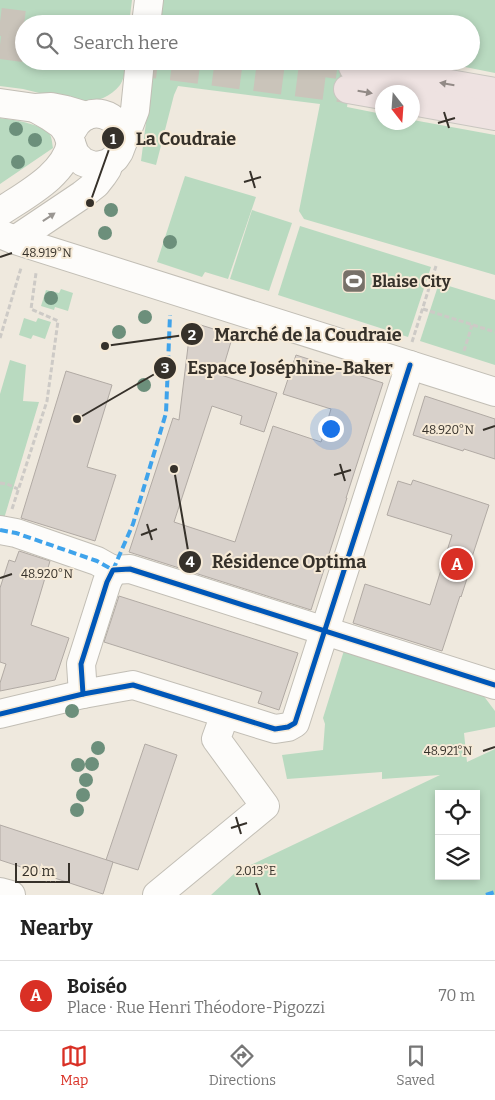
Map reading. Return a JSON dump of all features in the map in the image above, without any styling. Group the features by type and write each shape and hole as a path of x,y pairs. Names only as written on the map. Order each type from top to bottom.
{"highway":[{"path":"375,91 350,78 495,92"},
{"path":"420,102 495,116"}],"street":[{"path":"147,15 149,0"},
{"path":"52,176 62,164 69,151 74,127 80,120 95,116 118,105 124,98 138,70"},
{"path":"0,212 52,176 106,156 134,110 139,70"},
{"path":"0,103 35,108 51,107 112,119 121,130 106,156 103,175 96,184 82,195 8,237"},
{"path":"35,108 62,125 67,132 73,150 83,162 106,156"},
{"path":"8,237 410,356 495,392"},
{"path":"0,714 83,694 133,685 276,729 288,727 295,723 410,356"},
{"path":"2,531 16,533 97,561 113,570 130,569 495,685"},
{"path":"83,694 81,664 106,582 113,570"},
{"path":"157,895 265,806 216,739 225,714"},
{"path":"0,892 10,895"}],"path":[{"path":"410,356 422,309 436,266"},
{"path":"0,338 21,268"},
{"path":"2,531 47,401 58,320 31,309 36,273"},
{"path":"422,309 495,332"},
{"path":"464,351 472,324"},
{"path":"0,484 7,484 18,489"}],"green space":[{"path":"0,0 132,0 130,15 15,15 15,53 0,52"},
{"path":"163,0 495,0 495,73 480,70 480,15 161,15"},
{"path":"0,53 15,55 15,70 125,70 124,77 116,90 106,97 94,101 76,102 23,89 0,86"},
{"path":"153,70 353,70 347,107 375,113 375,130 420,130 420,121 495,135 495,275 304,219 299,211 320,104 178,86 156,165 141,161"},
{"path":"0,118 26,122 39,127 49,133 53,148 0,184"},
{"path":"185,176 256,197 228,279 205,272 202,277 157,262"},
{"path":"252,210 292,223 269,291 230,279"},
{"name":"Blaise City","path":"300,226 431,267 408,337 278,295"},
{"path":"439,283 495,300 495,365 420,341"},
{"path":"61,289 73,293 68,311 55,307 54,310 41,306 46,290 59,293"},
{"path":"24,318 36,322 38,318 51,322 45,339 33,335 31,339 19,335"},
{"path":"10,360 26,365 23,401 39,402 3,522 0,521 0,394"},
{"path":"346,644 480,691 495,711 495,727 464,733 467,762 495,749 495,895 211,895 236,872 440,775 382,779 382,772 287,779 282,755 323,750 325,724 323,718"}],"building":[{"path":"191,322 233,335 221,375 277,393 264,432 240,424 242,416 212,406 174,522 235,542 273,426 321,442 331,409 283,394 296,355 383,383 311,610 129,552 173,418 179,420"},
{"path":"66,371 112,385 87,467 116,475 95,541 21,518"},
{"path":"425,396 495,419 495,459 413,435"},
{"path":"413,480 489,505 471,560 473,560 442,651 353,623 365,584 430,605 452,535 387,515 398,481 411,485"},
{"path":"19,551 50,561 31,625 69,638 55,680 0,691 0,683 6,664 0,662 0,588 9,560 15,562"},
{"path":"119,596 298,653 279,710 258,703 262,692 104,642"},
{"path":"145,744 177,755 138,870 106,860"},
{"path":"0,825 113,862 103,894 0,860"}],"tunnel":[{"path":"0,22 15,24"},
{"path":"0,45 15,47"},
{"path":"200,70 348,89"}],"marked path":[{"path":"0,530 16,533 97,561 113,570 133,524 166,413 170,315"},
{"path":"486,895 495,892"}],"cycle path":[{"path":"0,714 83,694 133,685 275,729 288,727 295,723 410,365"},
{"path":"83,694 81,664 107,582 113,570 130,569 495,685"}],"place":[{"name":"La Coudraie","path":"90,203"},
{"name":"Blaise City","path":"354,281"},
{"name":"Marché de la Coudraie","path":"105,346"},
{"name":"Espace Joséphine-Baker","path":"77,419"},
{"name":"Résidence Optima","path":"174,469"},
{"name":"Boiséo","path":"457,564"}]}
